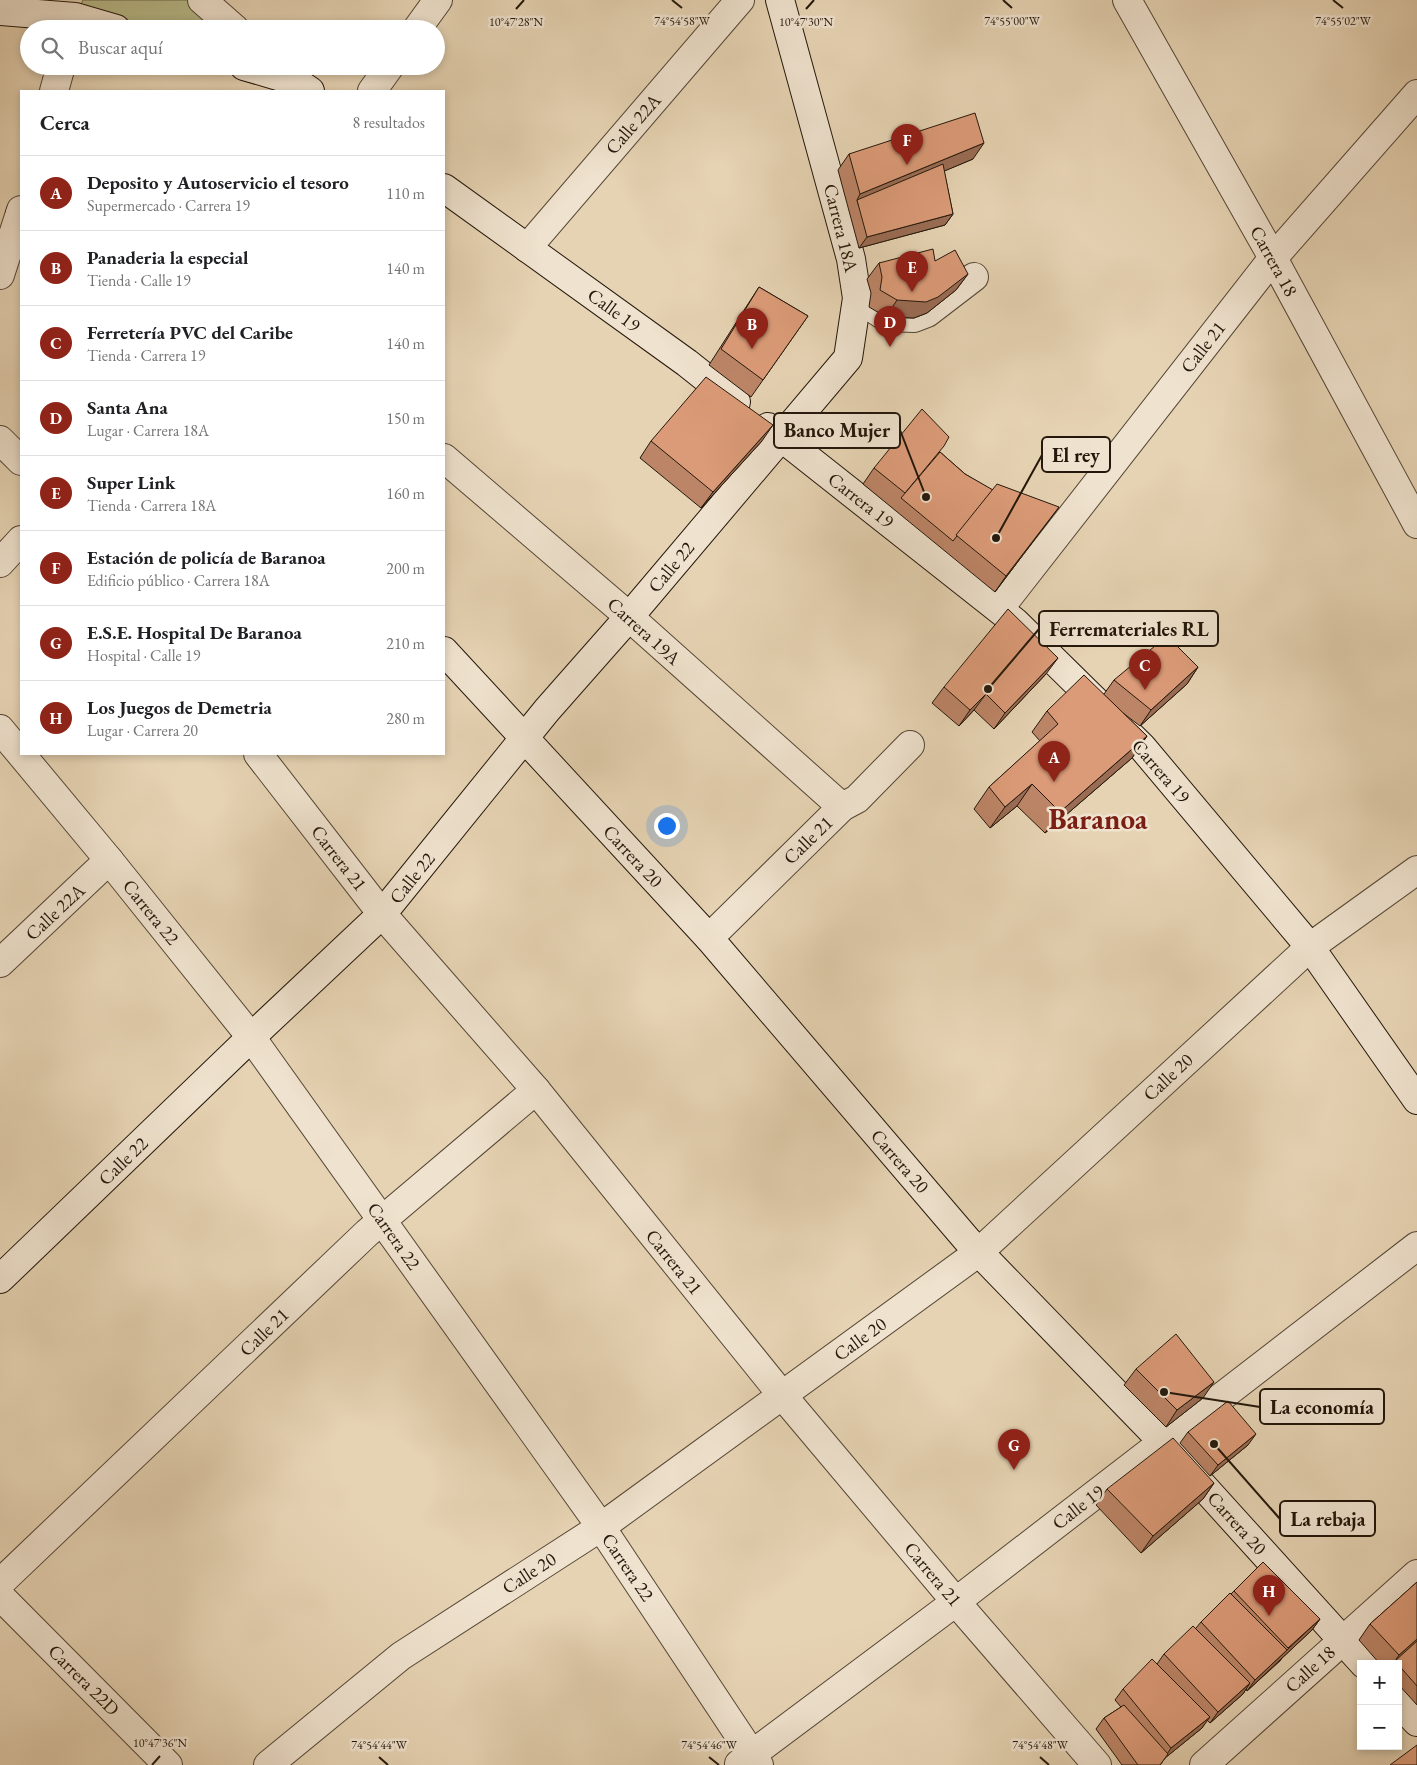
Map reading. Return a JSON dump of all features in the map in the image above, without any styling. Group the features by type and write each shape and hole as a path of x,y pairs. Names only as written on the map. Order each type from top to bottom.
{"street":[{"path":"202,0 225,20"},
{"path":"424,20 438,0"},
{"name":"Calle 22A","path":"527,248 740,0"},
{"name":"Carrera 18A","path":"780,0 851,259 856,298 848,358 781,437"},
{"name":"Carrera 18","path":"1127,0 1273,258 1417,524"},
{"path":"0,11 77,15 91,20"},
{"path":"54,90 58,75"},
{"path":"276,75 294,80"},
{"path":"373,90 384,75"},
{"name":"Calle 21","path":"999,609 1273,258 1414,104"},
{"name":"Calle 19","path":"445,189 687,363 781,437"},
{"path":"0,276 16,212"},
{"path":"856,298 886,317 914,318 927,313 974,277"},
{"name":"Carrera 19","path":"781,437 1015,622 1142,747 1310,947 1417,1100"},
{"name":"Calle 22","path":"0,1279 251,1037 382,914 547,710 629,617 781,437"},
{"path":"0,440 20,460"},
{"name":"Carrera 19A","path":"445,459 629,617 842,807"},
{"path":"0,563 20,541"},
{"name":"Carrera 20","path":"445,652 709,938 979,1252 1164,1442 1360,1660"},
{"name":"Carrera 22","path":"0,729 20,753"},
{"name":"Calle 21","path":"709,938 842,807 857,799 910,745"},
{"name":"Carrera 22","path":"22,755 109,860 251,1037 601,1527 750,1761"},
{"name":"Carrera 21","path":"259,755 382,914 536,1090 782,1395 956,1602 1097,1765"},
{"name":"Calle 22A","path":"0,963 109,860"},
{"name":"Calle 20","path":"268,1765 401,1656 601,1527 979,1252 1310,947 1417,870"},
{"name":"Calle 21","path":"0,1584 382,1220 536,1090"},
{"name":"Calle 19","path":"750,1761 1417,1246"},
{"name":"Calle 18","path":"1204,1765 1417,1574"},
{"name":"Carrera 22D","path":"0,1596 168,1765"},
{"path":"1401,1705 1417,1722"}],"green space":[{"path":"83,0 199,0 221,20 101,20 75,17"}],"building":[{"path":"975,113 984,143 860,194 849,154"},
{"path":"943,164 953,214 867,237 857,200"},
{"path":"933,249 935,261 955,250 968,274 938,297 926,302 897,300 880,290 882,277 879,263"},
{"path":"759,287 808,316 763,380 721,349"},
{"path":"706,377 773,425 713,492 651,441"},
{"path":"922,409 949,437 944,446 905,493 874,468"},
{"path":"940,452 965,474 993,490 953,541 901,498"},
{"path":"997,484 1059,507 1006,576 956,535"},
{"path":"1008,609 1058,658 1005,713 986,694 970,710 944,687"},
{"path":"1167,636 1198,667 1151,710 1114,680"},
{"path":"1084,675 1147,736 1060,812 1032,784 1005,807 989,787 1058,724 1047,711"},
{"path":"1176,1334 1214,1382 1177,1410 1136,1369"},
{"path":"1228,1401 1256,1434 1218,1465 1188,1432"},
{"path":"1173,1438 1214,1483 1153,1536 1107,1489"},
{"path":"1263,1562 1320,1619 1288,1648 1234,1591"},
{"path":"1417,1582 1417,1639 1399,1655 1370,1624"},
{"path":"1230,1593 1287,1650 1255,1680 1201,1622"},
{"path":"1193,1626 1250,1683 1218,1712 1164,1654"},
{"path":"1417,1641 1417,1686 1402,1669 1402,1660 1396,1660"},
{"path":"1152,1659 1210,1717 1171,1748 1123,1689"},
{"path":"1124,1705 1168,1754 1160,1765 1138,1765 1104,1718"},
{"path":"1417,1745 1417,1765 1390,1765"}],"place":[{"name":"Estación de policía de Baranoa","path":"907,165"},
{"name":"Super Link","path":"912,292"},
{"name":"Santa Ana","path":"890,347"},
{"name":"Panaderia la especial","path":"752,349"},
{"name":"Banco Mujer","path":"926,497"},
{"name":"El rey","path":"996,538"},
{"name":"Ferremateriales RL","path":"988,689"},
{"name":"Ferretería PVC del Caribe","path":"1145,690"},
{"name":"Deposito y Autoservicio el tesoro","path":"1054,782"},
{"name":"La economía","path":"1164,1392"},
{"name":"La rebaja","path":"1214,1444"},
{"name":"E.S.E. Hospital De Baranoa","path":"1014,1470"},
{"name":"Los Juegos de Demetria","path":"1269,1616"}],"district":[{"name":"Baranoa","path":"1098,819"}]}
